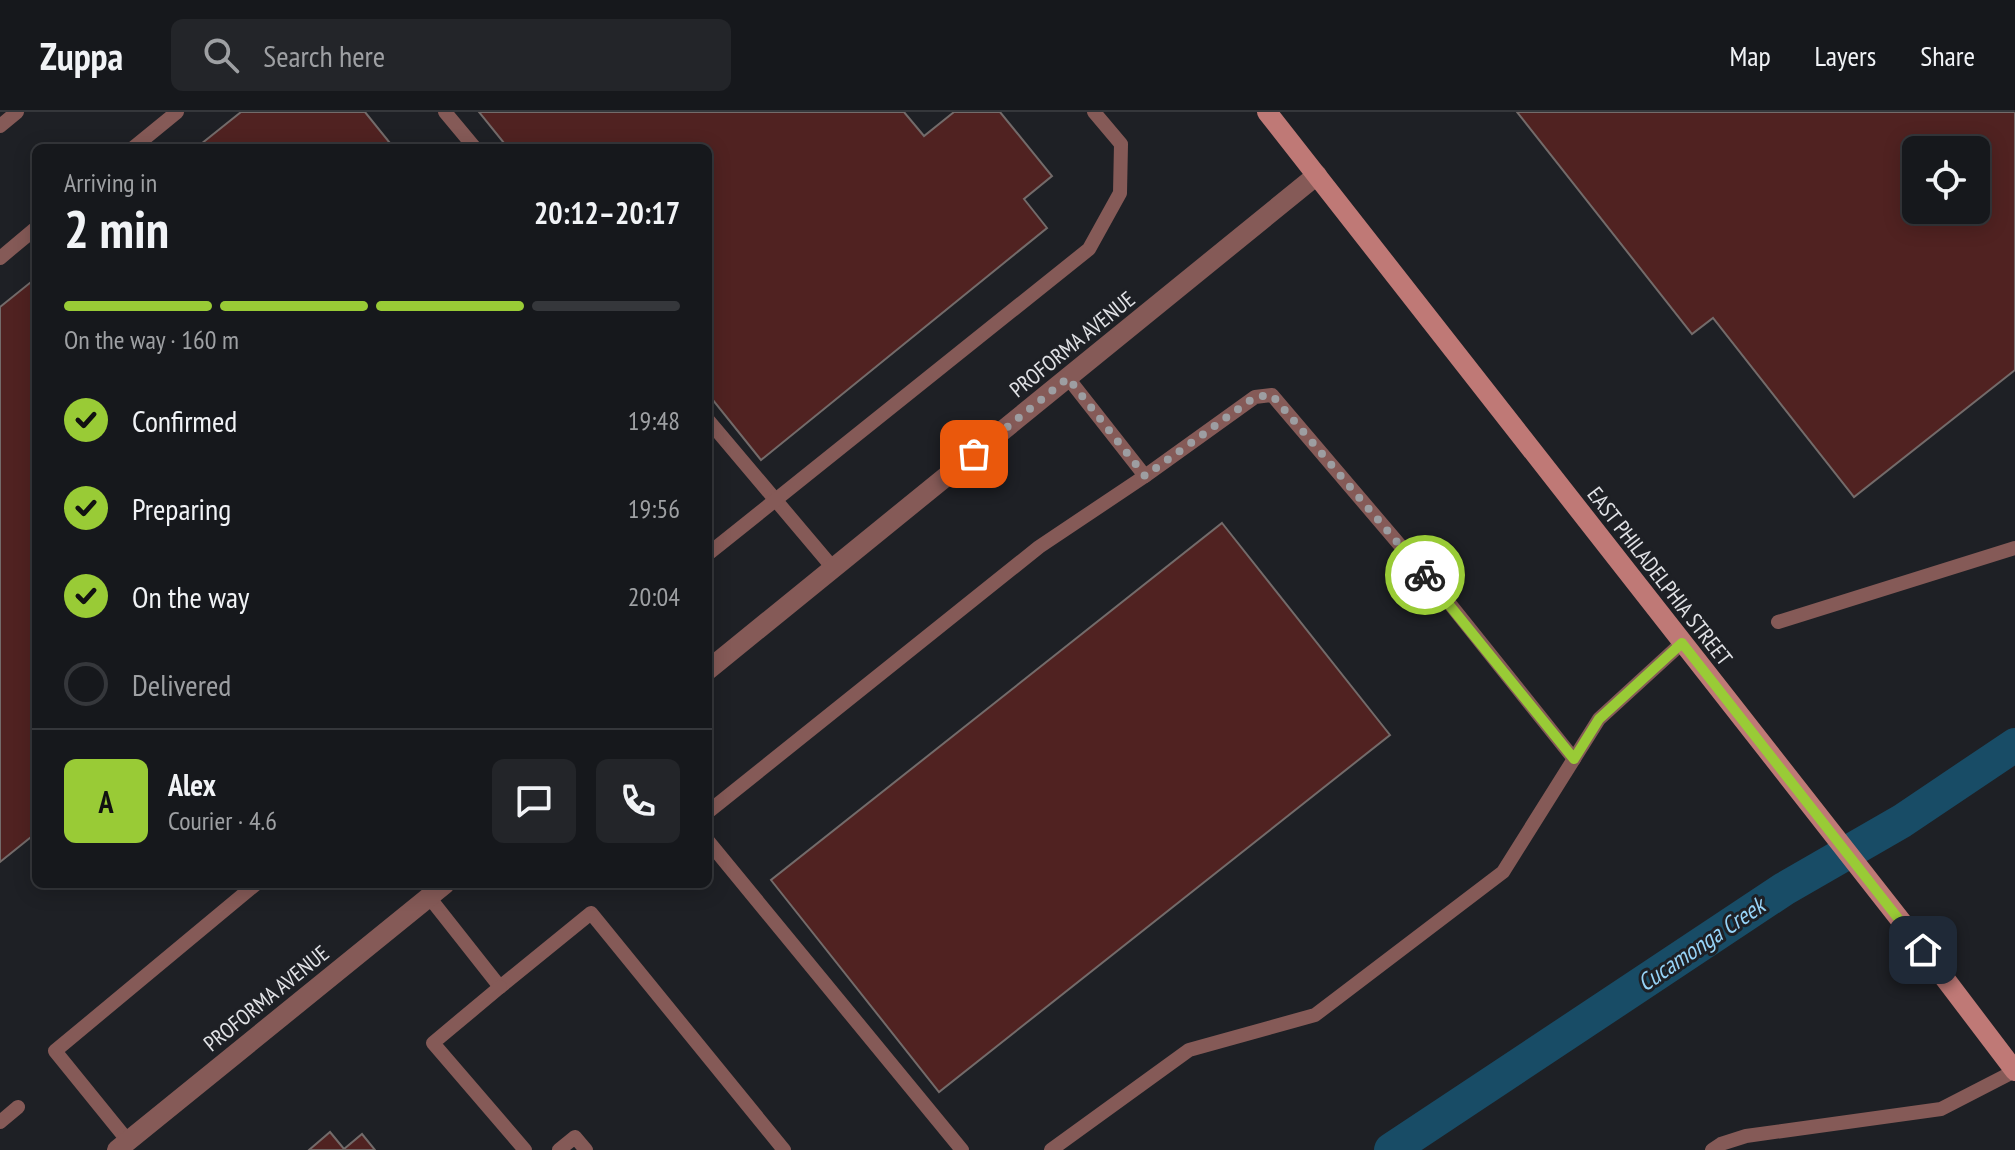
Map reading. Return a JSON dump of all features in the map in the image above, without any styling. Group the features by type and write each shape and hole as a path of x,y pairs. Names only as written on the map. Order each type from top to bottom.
{"street":[{"name":"EAST PHILADELPHIA STREET","path":"1267,112 1905,926 2015,1071"},
{"name":"PROFORMA AVENUE","path":"712,667 1317,175"},
{"name":"PROFORMA AVENUE","path":"123,1145 437,890"}],"lane":[{"path":"0,126 17,112"},
{"path":"138,144 177,112"},
{"path":"445,112 472,144"},
{"path":"712,551 1089,249 1120,193 1121,144 1102,115"},
{"path":"0,258 32,231"},
{"path":"1068,378 1145,476"},
{"path":"712,809 1039,547 1255,397 1272,395 1450,604 1574,759"},
{"path":"712,425 833,568"},
{"path":"1778,622 2015,548"},
{"path":"1051,1150 1189,1050 1315,1015 1503,872 1599,719 1682,643"},
{"path":"712,846 962,1150"},
{"path":"123,1145 55,1051 251,888"},
{"path":"437,890 500,987"},
{"path":"525,1150 433,1043 591,913 784,1150"},
{"path":"1712,1150 1746,1136 1941,1109 2015,1071"},
{"path":"0,1122 18,1107"},
{"path":"559,1150 575,1137 586,1150"}],"building":[{"path":"241,112 365,112 391,144 201,144"},
{"path":"479,112 904,112 924,136 954,112 1000,112 1052,176 1024,199 1047,228 761,460 712,399 712,144 505,144"},
{"path":"1517,112 2015,112 2015,370 1854,497 1713,318 1692,334"},
{"path":"32,281 32,836 0,862 0,307"},
{"path":"1222,523 1390,735 939,1092 771,880"},
{"path":"330,1132 344,1149 362,1134 375,1150 309,1150"}],"waterway":[{"name":"Cucamonga Creek","path":"1391,1150 1784,889 1902,821 2015,745"}],"way so far":[{"path":"974,454 1068,378 1145,476 1255,397 1272,395 1425,575"}],"route":[{"path":"1425,575 1574,759 1599,719 1682,643 1923,950"}]}
